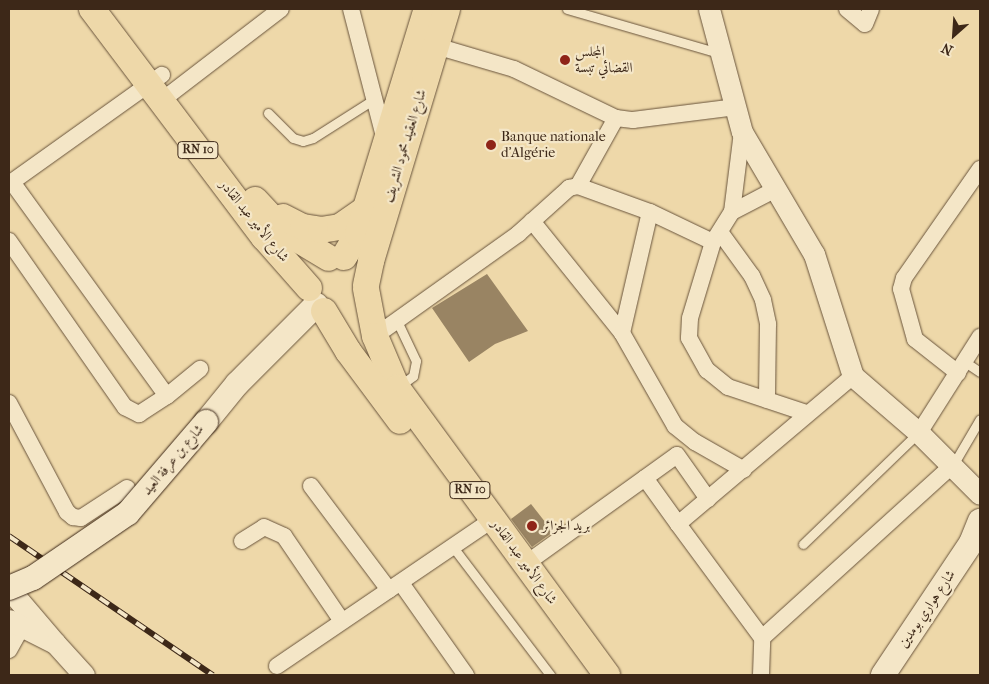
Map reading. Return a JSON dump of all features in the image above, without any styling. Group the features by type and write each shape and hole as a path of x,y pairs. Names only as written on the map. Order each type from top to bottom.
{"main road":[{"name":"شارع الأمير عبد القادر","path":"92,9 161,88 257,204 284,231 336,258"},
{"name":"شارع الأمير عبد القادر","path":"112,9 161,88 264,237 316,301 348,351 486,524 524,565 607,675"},
{"name":"شارع العقيد محمود الشريف","path":"336,258 353,247 386,148 427,9"},
{"name":"شارع العقيد محمود الشريف","path":"366,287 371,260 447,9"},
{"path":"257,204 303,227 321,230 340,227 366,209"},
{"path":"336,258 357,263 363,270 366,287 364,298 352,311 333,314 316,301 313,270 336,258"},
{"name":"شارع الأمير عبد القادر","path":"366,287 376,336 396,388 586,675"},
{"name":"شارع بن عرفة العيد","path":"9,589 33,578 128,513 237,384 316,301"},
{"path":"980,503 980,513"},
{"name":"شارع هواري بومدين","path":"882,675 976,540 980,521"}],"street":[{"path":"167,396 10,183 161,88 264,14 281,9"},
{"path":"351,9 376,98 386,148"},
{"path":"709,9 723,54 742,132 814,254 853,376 919,433 980,494"},
{"path":"847,9 865,24 871,9"},
{"path":"436,46 514,69 616,118 633,120 736,107"},
{"path":"578,186 616,118"},
{"path":"742,132 732,212 717,237 690,318 689,338 707,370 716,380 806,413"},
{"path":"961,367 915,339 901,289 904,278 980,169"},
{"path":"376,336 532,221 562,191 578,186 717,237 752,276 763,300 768,324 767,400"},
{"path":"732,212 776,189"},
{"path":"622,333 650,212"},
{"path":"532,221 622,333 658,402 675,426 694,442 744,470"},
{"path":"9,241 124,407 139,414 167,396 200,369"},
{"path":"919,433 980,337"},
{"path":"678,524 744,470 806,413 853,376"},
{"path":"9,403 67,512 73,517 81,518 127,488"},
{"path":"524,565 694,442"},
{"path":"677,455 708,499"},
{"path":"762,638 953,465"},
{"path":"645,478 762,638 760,675"},
{"path":"311,486 395,587 461,673"},
{"path":"277,666 341,620 395,587 486,524"},
{"path":"242,541 264,528 284,536 341,620"},
{"path":"9,589 84,675"},
{"path":"9,650 16,624 55,643"}],"lane":[{"path":"567,9 723,54"},
{"path":"268,113 293,138 303,141 313,138 376,98"},
{"path":"396,321 416,361 413,376 396,388"},
{"path":"961,367 980,372"},
{"path":"953,465 980,419"},
{"path":"804,544 919,433"},
{"path":"453,548 550,675"}],"building":[{"path":"487,274 528,331 495,344 469,362 432,308"},
{"name":"بريد الجزائر","path":"531,504 553,532 532,547 511,519"}],"railway":[{"path":"9,536 213,675"}],"place":[{"name":"المجلس القضائي تبسة","path":"565,60"},
{"name":"Banque nationale d'Algérie","path":"491,145"},
{"name":"بريد الجزائر","path":"532,526"}]}
